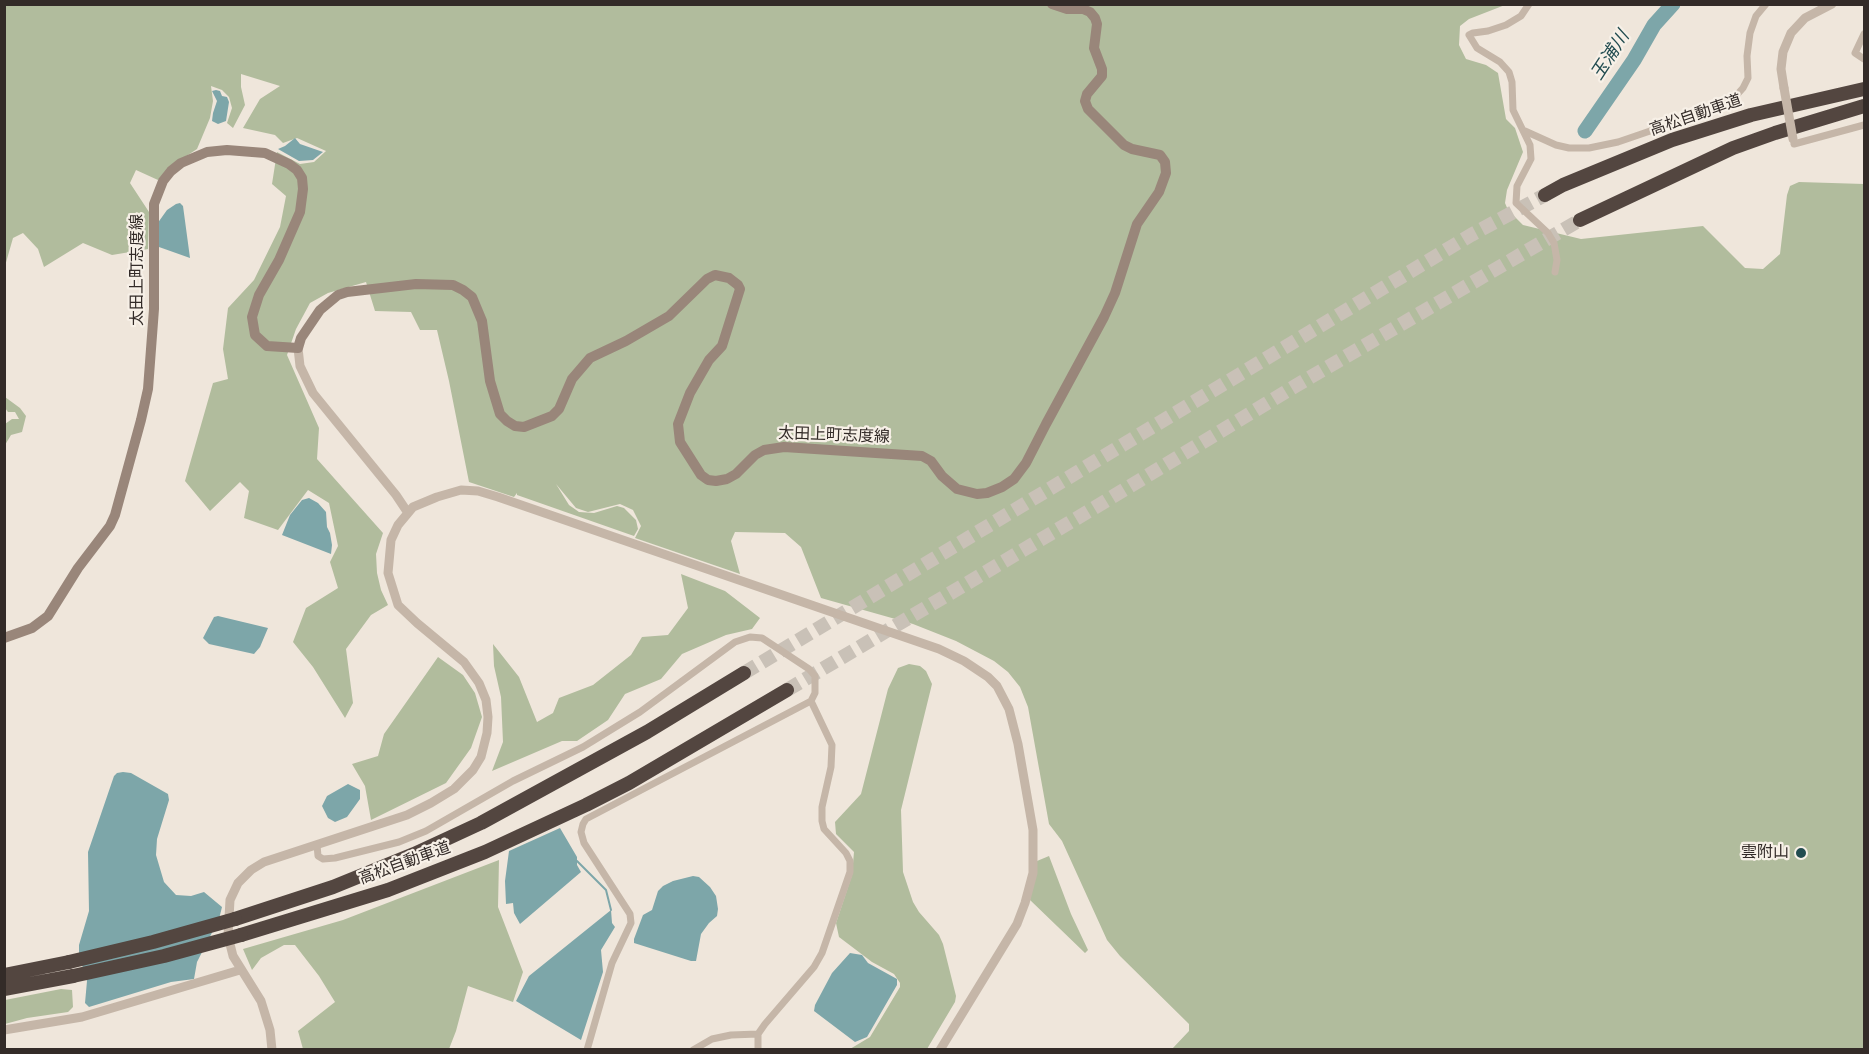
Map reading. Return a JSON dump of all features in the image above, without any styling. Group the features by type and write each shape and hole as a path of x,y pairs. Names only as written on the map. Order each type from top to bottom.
{"highway":[{"name":"高松自動車道","path":"1545,195 1600,169 1683,137 1750,115 1864,89"},
{"path":"1580,220 1732,148 1864,106"},
{"name":"高松自動車道","path":"4,975 153,942 235,919 333,887 414,854 481,823 646,732 744,673"},
{"name":"高松自動車道","path":"4,989 164,956 241,936 388,890 496,847 629,783 787,690"}],"main road":[{"name":"太田上町志度線","path":"4,638 32,628 48,616 78,568 110,526 115,515 148,389 154,309 154,204 163,181 181,163 207,152 246,150 265,153 289,164 302,178 300,212 283,252 259,295 252,316 255,335 267,346 298,348 301,338 320,310 338,295 363,289 416,284 453,285 472,297 482,321 490,381 500,414 515,426 524,427 552,416 560,409 572,379 590,358 626,341 669,316 707,279 715,275 729,278 740,289 723,346 709,360 690,393 678,424 680,442 701,475 708,480 716,481 728,478 736,474 755,454 784,447 922,456 931,461 942,476 957,489 977,494 1002,487 1014,479 1026,463 1104,316 1115,293 1137,224 1159,192 1166,173 1165,162 1160,155 1124,145 1088,108 1085,101 1087,94 1102,75 1094,48 1097,24 1095,18 1083,9 1067,9 1052,4"}],"street":[{"path":"1529,4 1521,16 1506,25 1469,35 1477,48 1500,62 1509,72 1512,82 1513,110 1525,131 1530,145 1531,159 1517,186 1516,203 1548,233 1554,243 1557,260 1555,272"},
{"path":"1525,131 1556,145 1569,148 1589,148 1618,142 1691,117 1734,98 1748,78 1747,56 1750,33 1756,16 1766,4"},
{"path":"1832,4 1805,18 1791,33 1783,52 1781,69 1793,142 1864,124"},
{"path":"1864,34 1855,52 1864,59"},
{"path":"298,348 300,366 313,393 408,513"},
{"path":"272,1050 270,1030 261,1001 240,970 233,956 228,936 230,900 238,883 251,870 264,862 407,815 431,803 454,789 473,770 481,758 488,717 486,700 478,683 464,662 398,605 388,573 391,540 398,525 413,507 461,490 478,491 939,650 964,661 988,677 1004,697 1016,736 1033,831 1033,873 1025,903 1010,937 940,1050"},
{"path":"317,845 318,856 323,859 335,858 399,842 426,831 513,781 583,747 640,712 735,642 750,637 762,639 808,669 814,676 815,683 811,701 832,744 831,768 822,807 822,821 824,829 846,853 849,872 822,953 758,1034 758,1050"},
{"path":"587,1050 612,963 631,923 630,915 584,843 581,832 586,819 811,701"},
{"path":"4,1030 81,1017 240,970"},
{"path":"693,1050 712,1039 731,1035 758,1034"}],"green space":[{"path":"5,5 1505,5 1469,19 1460,26 1459,45 1466,59 1486,65 1498,73 1506,119 1515,128 1523,152 1507,190 1505,203 1508,210 1523,225 1581,239 1703,226 1745,268 1763,269 1780,254 1790,186 1799,182 1864,184 1864,1049 1172,1049 1189,1031 1189,1024 1120,956 1107,940 1062,841 1049,824 1028,707 1020,687 1008,672 994,661 956,641 913,624 821,598 801,547 785,533 735,532 731,541 740,574 635,538 641,526 633,510 620,504 588,512 576,508 556,484 569,505 579,512 594,513 617,506 624,508 636,520 638,529 634,536 517,495 517,493 514,497 469,482 437,330 420,330 411,312 375,311 366,282 328,293 310,303 296,329 287,355 319,428 317,459 383,533 376,554 377,573 388,605 371,615 346,649 353,703 345,718 313,667 293,642 306,608 338,588 330,562 338,546 329,503 308,490 278,530 244,518 249,491 240,482 210,511 185,481 213,383 228,379 223,349 228,308 254,280 280,227 286,196 272,184 277,152 300,164 314,162 326,151 297,138 283,143 275,135 243,128 260,99 280,86 241,74 245,105 233,128 227,123 232,108 229,97 222,90 211,86 213,101 210,118 197,149 170,167 158,180 136,170 130,183 149,212 148,249 112,255 83,243 44,267 38,249 23,233 13,238 5,266"},
{"path":"5,397 20,408 26,416 22,432 11,435 5,445 5,424 12,419 19,419 15,412 8,412 5,408"},
{"path":"681,574 725,591 760,618 752,629 726,635 682,654 661,679 625,694 608,720 577,741 562,741 492,771 503,742 501,697 494,666 493,644 519,677 537,722 553,713 559,698 593,685 631,655 642,637 668,635 688,608"},
{"path":"438,657 463,675 475,693 482,717 471,748 446,783 371,820 365,786 352,764 378,756 384,734"},
{"path":"909,664 920,666 926,671 932,684 901,810 903,872 913,902 939,935 943,944 956,996 955,1002 927,1049 850,1049 870,1037 900,987 900,983 894,974 872,962 839,937 836,923 852,875 854,852 836,834 835,822 861,794 888,689 898,668"},
{"path":"1049,856 1071,914 1088,950 1085,953 1030,900 1037,861"},
{"path":"499,860 498,907 523,972 513,1002 468,986 449,1049 303,1049 298,1031 335,1002 319,976 295,945 284,945 261,958 252,970 243,949 343,920"},
{"path":"61,989 72,990 73,1007 68,1012 5,1024 5,1000"}],"water":[{"path":"212,91 220,91 222,96 227,97 229,102 226,121 218,124 212,121 217,101"},
{"path":"295,138 300,144 323,152 313,160 299,161 278,149"},
{"path":"180,203 183,206 190,258 159,247 157,224 167,210"},
{"path":"309,498 318,503 326,512 332,545 331,554 282,535 290,515 302,500"},
{"path":"214,617 268,628 260,647 254,654 209,644 203,638"},
{"path":"123,772 131,773 168,794 169,800 157,839 156,855 164,882 176,895 191,896 204,892 222,907 219,919 197,962 194,979 171,982 89,1007 85,1003 87,981 79,955 79,945 89,911 88,852 114,776"},
{"path":"348,784 360,790 360,799 347,817 335,822 328,818 322,806 327,796"},
{"path":"560,828 577,857 577,865 581,872 520,924 514,913 513,903 506,904 505,881 509,851"},
{"path":"693,876 699,877 710,887 716,896 718,909 717,916 701,934 696,961 634,943 643,915 652,910 658,891 673,881"},
{"path":"611,910 612,923 615,927 601,950 603,972 581,1040 516,1001 529,976"},
{"path":"850,953 862,955 868,963 897,979 897,985 867,1037 855,1042 814,1011 832,973"}],"waterway":[{"name":"玉浦川","path":"1585,131 1634,60 1654,25 1673,4"},
{"path":"577,861 606,890 611,910"}],"tunnel":[{"path":"744,673 1471,235 1545,195"},
{"path":"787,690 1297,385 1580,220"}],"place":[{"name":"雲附山","path":"1801,853"}]}
